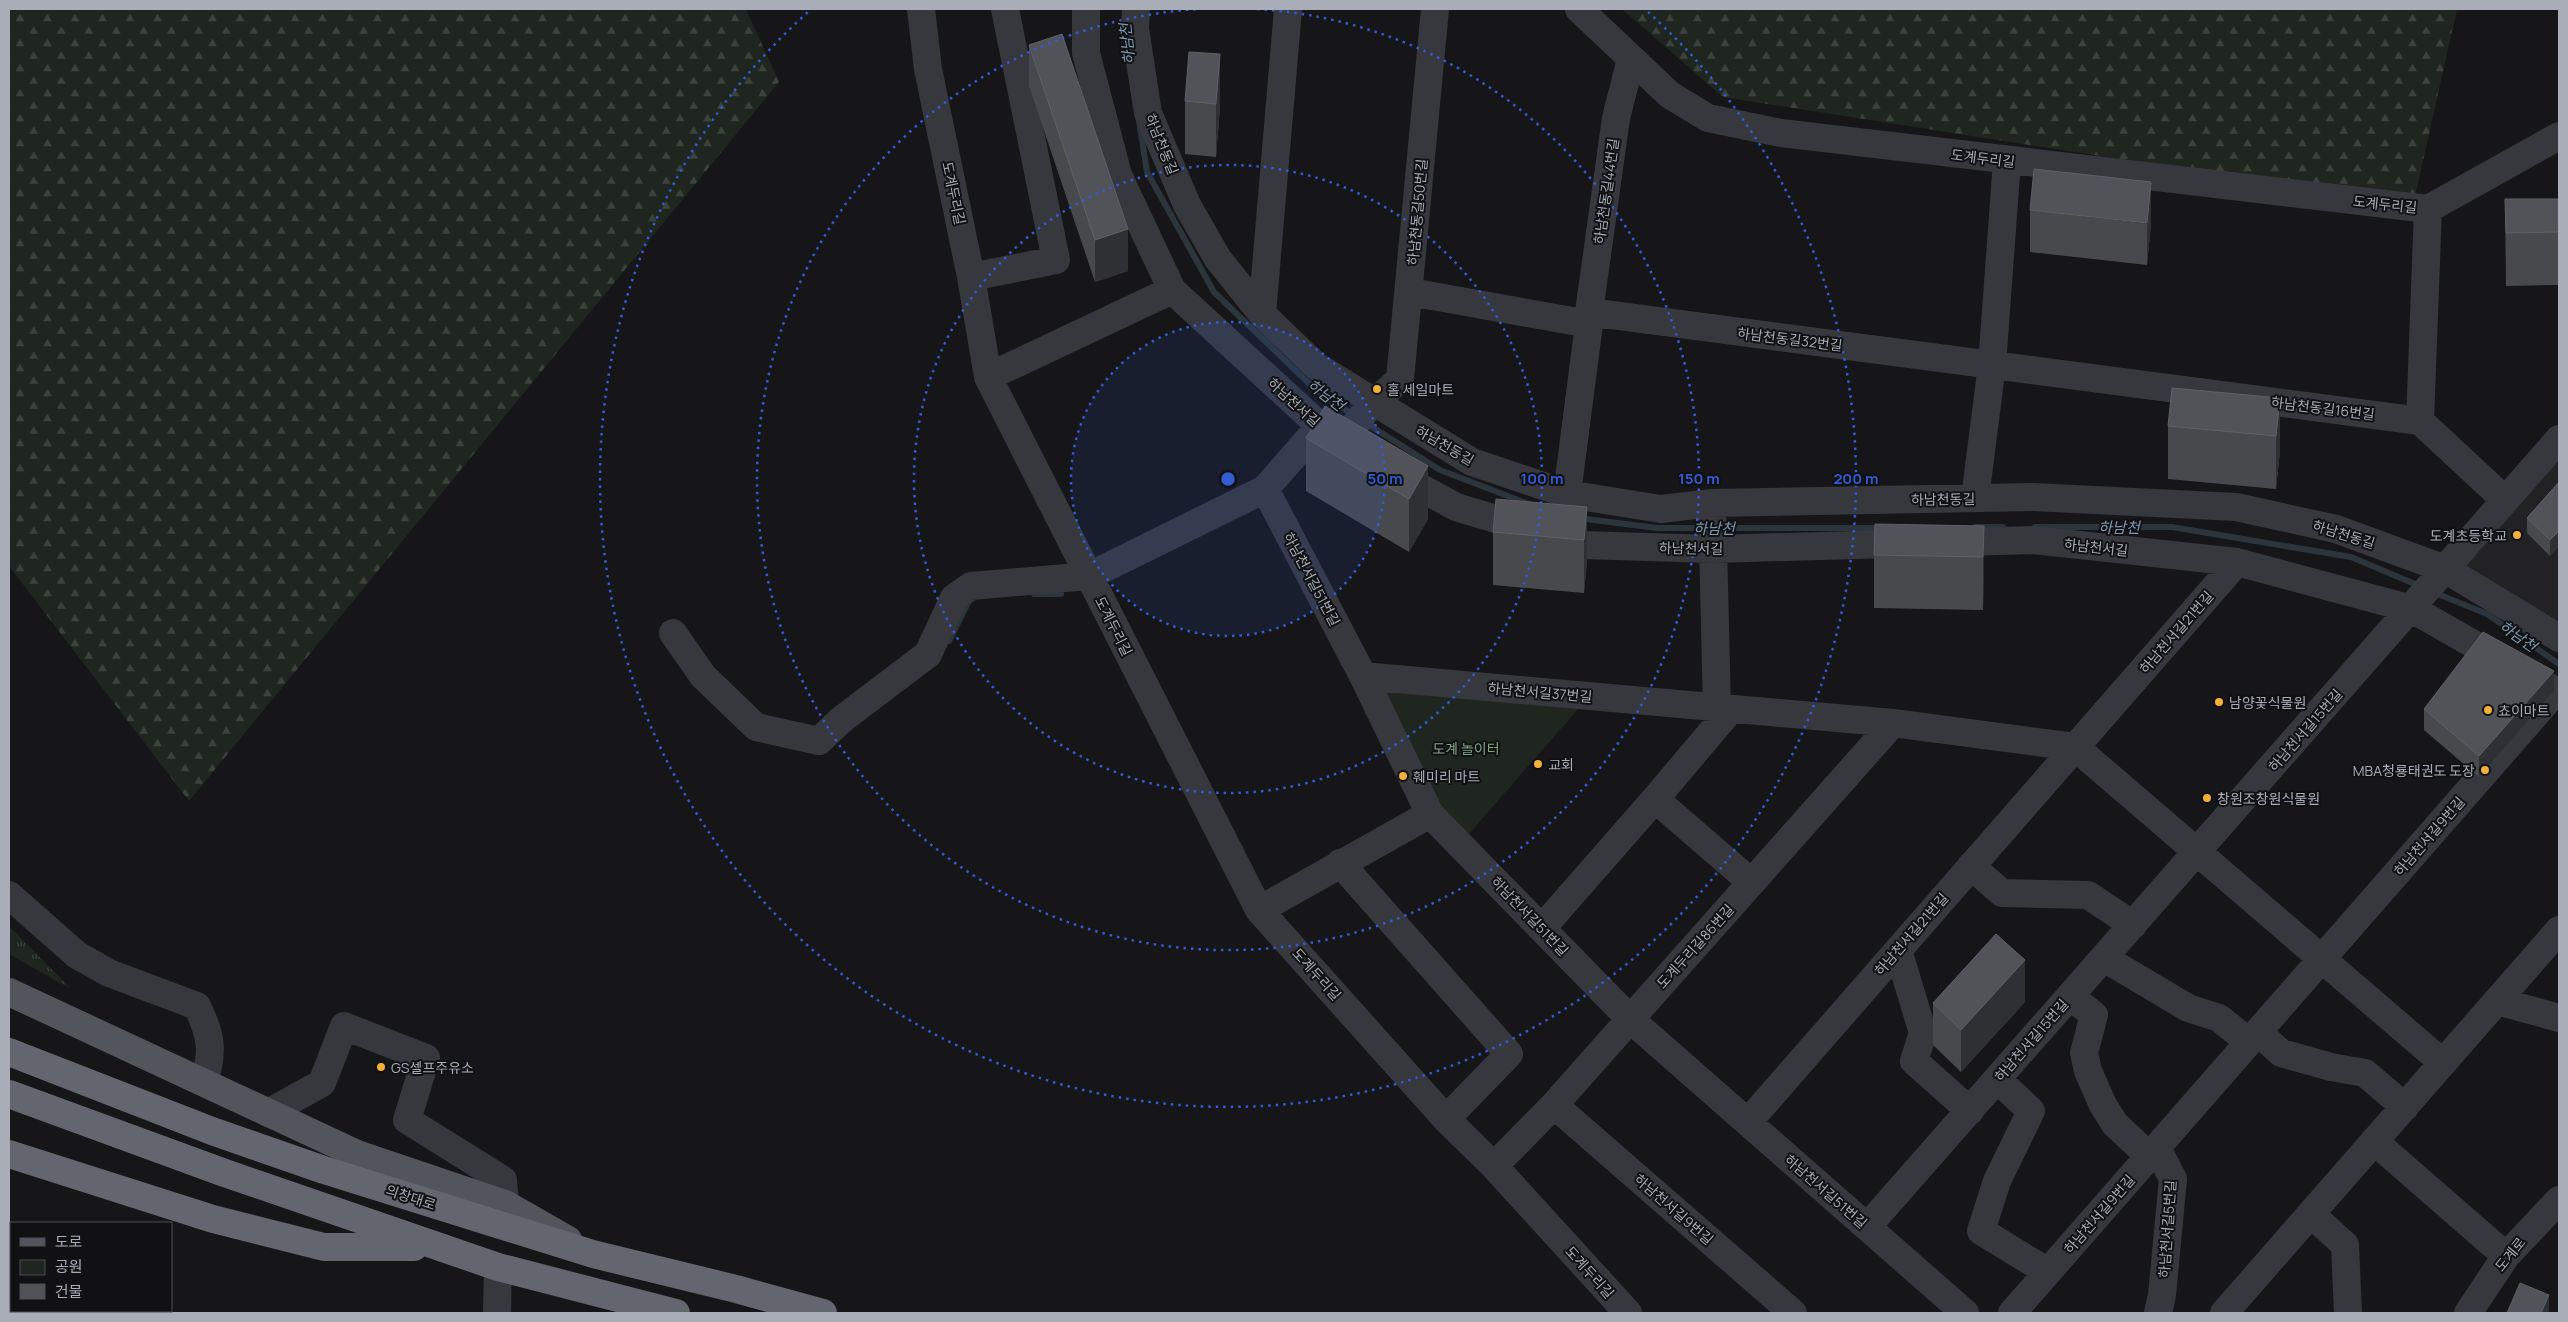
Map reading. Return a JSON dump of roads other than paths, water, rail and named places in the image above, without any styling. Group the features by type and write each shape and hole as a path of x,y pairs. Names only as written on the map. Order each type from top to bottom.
{"highway":[{"name":"의창대로","path":"9,1052 212,1131 324,1170 593,1254 736,1289 823,1313"},
{"path":"9,1094 222,1172 498,1267 676,1313"},
{"path":"9,1154 213,1219 324,1246 438,1247"}],"main road":[{"path":"9,992 357,1154 505,1204 593,1254"}],"street":[{"name":"도계두리길","path":"921,9 928,69 971,277 988,377 1259,910 1446,1119 1494,1166 1628,1313"},
{"path":"971,277 1056,260 1005,9"},
{"name":"하남천서길","path":"1086,9 1086,53 1118,175 1172,290 1320,426 1345,437 1370,459 1456,507 1582,545 2033,540 2237,562 2415,605 2558,692"},
{"name":"하남천동길","path":"1136,9 1135,28 1148,113 1196,220 1218,259 1262,314 1316,366 1371,406 1472,462 1567,494 1661,510 2033,497 2236,507 2336,529 2441,574 2559,638"},
{"path":"1262,314 1288,9"},
{"name":"하남천동길50번길","path":"1345,437 1371,406 1400,379 1410,292 1435,9"},
{"name":"도계두리길","path":"1579,9 1670,95 1708,118 1781,133 2428,209 2559,136"},
{"name":"하남천동길44번길","path":"1567,494 1616,118 1631,59"},
{"path":"1975,498 1992,365 2007,161"},
{"name":"도계두리길","path":"2420,421 2428,209"},
{"path":"988,377 1172,290"},
{"path":"1410,292 1589,318"},
{"name":"하남천동길32번길","path":"1589,318 1992,365"},
{"name":"하남천동길16번길","path":"1992,365 2420,421"},
{"path":"2420,421 2505,500"},
{"path":"673,633 703,676 756,727 819,741 841,720 928,654 954,598 971,586 1089,576 1265,489 1320,426"},
{"path":"2441,574 2559,439"},
{"name":"하남천서길51번길","path":"1265,489 1363,676 1430,814 1630,1019 1965,1313"},
{"path":"1542,928 1655,799 1724,708 1711,507"},
{"name":"하남천서길21번길","path":"1748,1122 2237,562"},
{"name":"하남천서길15번길","path":"1867,1227 2441,574"},
{"name":"하남천서길37번길","path":"1363,676 1724,708"},
{"name":"하남천서길9번길","path":"2012,1313 2558,692"},
{"path":"1724,708 1894,723 2075,747 2443,1063"},
{"name":"도계두리길86번길","path":"1494,1166 1554,1105 1894,723"},
{"path":"1655,799 1751,882"},
{"path":"1259,910 1430,814"},
{"path":"1340,863 1509,1054 1446,1119"},
{"path":"1971,866 2002,894 2088,895 2133,925"},
{"path":"9,896 77,955 110,973 197,1006 209,1031 209,1065 204,1082"},
{"path":"2224,1313 2559,930"},
{"path":"1898,950 1923,1032 1914,1061 1970,1111"},
{"path":"2104,958 2188,1008 2219,1018 2281,1053 2331,1067 2365,1073 2405,1107"},
{"path":"2070,996 2094,1015 2084,1053 2088,1071 2103,1105 2115,1124 2153,1152"},
{"path":"2497,1001 2559,1018"},
{"path":"268,1113 322,1083 344,1026 426,1058 407,1120 503,1180 505,1204"},
{"path":"1997,1079 2031,1111 1997,1181 1981,1231 2048,1272"},
{"name":"하남천서길9번길","path":"1554,1105 1793,1313"},
{"path":"2374,1141 2506,1256"},
{"name":"하남천서길5번길","path":"2153,1152 2173,1179 2162,1295 2158,1313"},
{"name":"도계로","path":"2468,1313 2506,1256 2559,1200"},
{"path":"2311,1214 2345,1245 2348,1313"},
{"path":"497,1313 498,1267"}],"waterway":[{"name":"하남천","path":"1139,121 1147,172 1214,292 1318,392 1355,416"},
{"name":"하남천","path":"1366,423 1440,470 1531,505"},
{"name":"하남천","path":"1578,518 1657,528 1705,528"},
{"name":"하남천","path":"1975,527 2003,527"},
{"name":"하남천","path":"2035,527 2172,527 2351,557 2422,587"},
{"name":"하남천","path":"1718,528 1883,528"},
{"name":"하남천","path":"2433,592 2487,614 2559,664"},
{"path":"1034,594 1061,594"},
{"path":"949,641 970,599"}],"place":[{"name":"홀 세일마트","path":"1377,389"},
{"name":"도계초등학교","path":"2517,535"},
{"name":"남양꽃식물원","path":"2219,702"},
{"name":"쵸이마트","path":"2488,710"},
{"name":"교회","path":"1538,764"},
{"name":"MBA청룡태권도 도장","path":"2485,770"},
{"name":"훼미리 마트","path":"1403,776"},
{"name":"창원조창원식물원","path":"2207,798"},
{"name":"GS셀프주유소","path":"381,1067"}],"park label":[{"name":"도계 놀이터","path":"1466,748"}]}
